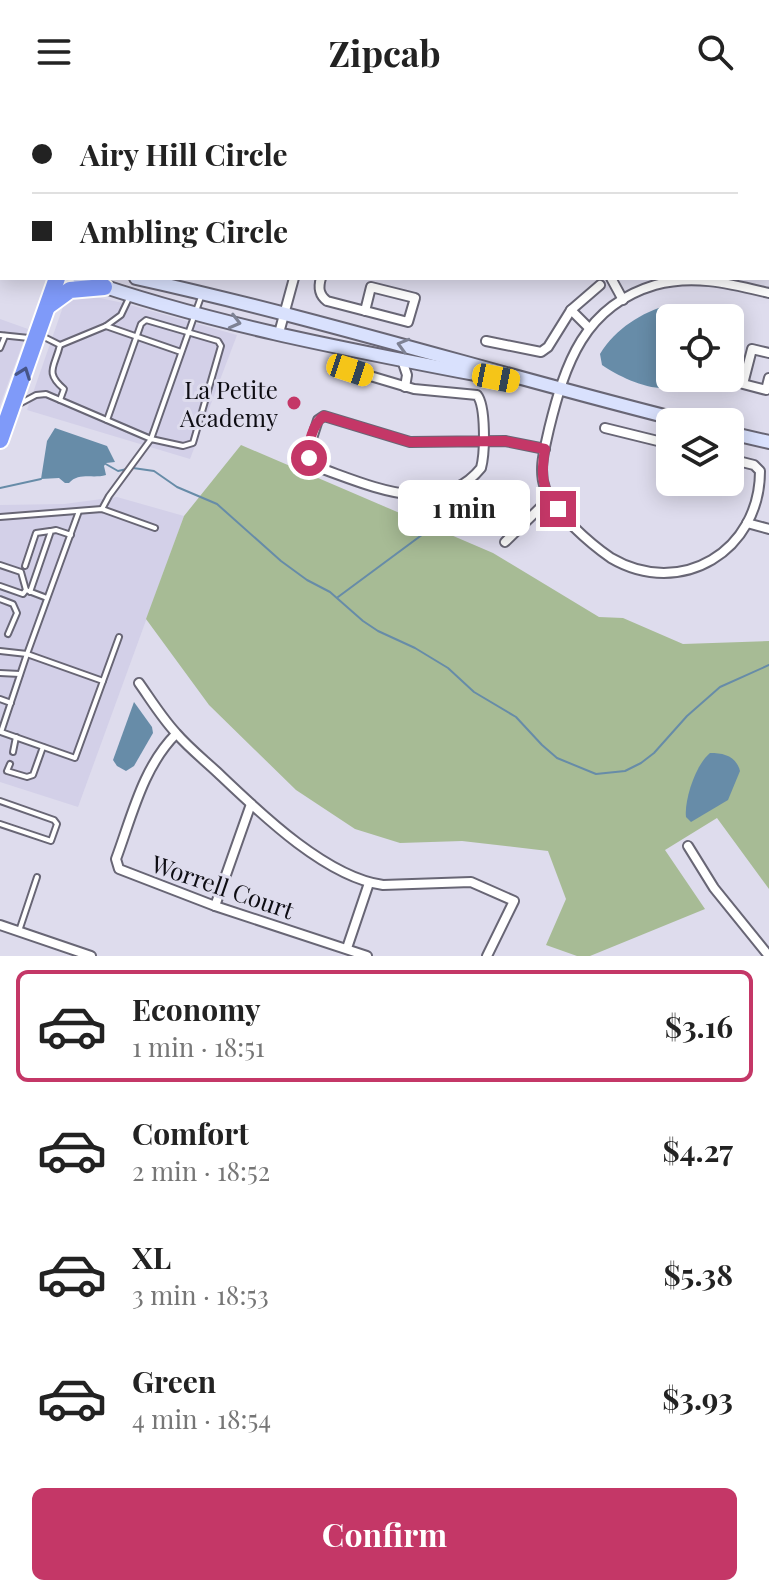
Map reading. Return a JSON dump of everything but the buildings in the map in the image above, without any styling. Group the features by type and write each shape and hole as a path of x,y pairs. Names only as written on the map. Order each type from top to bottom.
{"highway":[{"path":"0,440 7,405 38,336 56,280"},
{"path":"48,306 70,290 104,287"}],"street":[{"path":"85,280 279,333 558,390"},
{"path":"145,280 284,312 558,390 656,414"},
{"path":"279,333 293,280"},
{"path":"321,280 319,290 327,301 365,311 408,322 415,298 371,287 365,311"},
{"path":"612,280 623,300"},
{"path":"684,280 654,285 623,300 589,328 574,350 558,390 542,478 549,499 600,551 622,565 651,573 679,573 706,563 731,545 747,523 760,471 754,465 744,462"},
{"path":"728,281 769,293"},
{"path":"486,341 541,352 548,347 571,310 600,285"},
{"path":"571,310 589,328"},
{"path":"769,353 752,349 743,384 766,390 769,378"},
{"path":"402,360 407,375 405,387"},
{"path":"350,370 405,387 477,395 482,407 483,442 481,468 454,490 442,494 393,493 317,467 307,454 318,420 324,416 410,442 483,442 505,441 545,449"},
{"path":"605,428 656,441"},
{"path":"744,436 769,442"},
{"path":"505,542 549,499"},
{"path":"747,523 769,529"},
{"path":"139,683 176,734 284,833 338,869 369,883 398,886 471,882 514,901 487,956"},
{"name":"Worrell Court","path":"176,734 162,749 149,771 116,859 122,872 367,956"},
{"path":"215,906 251,804"},
{"path":"688,846 714,888 769,956"},
{"path":"347,948 369,883"},
{"path":"0,925 91,956"}],"lane":[{"path":"102,509 151,439 202,293"},
{"path":"0,348 2,335 38,336 60,345 106,326 121,315 131,294"},
{"path":"7,405 46,394 151,439 183,446 193,443 221,346 218,341 146,320 141,324 107,420"},
{"path":"106,326 181,352"},
{"path":"60,345 51,373 53,380 64,389 60,400"},
{"path":"0,517 102,509 155,528"},
{"path":"79,511 1,732 75,758 119,637"},
{"path":"25,566 36,533 56,530 71,535"},
{"path":"0,586 23,594 28,591 51,531"},
{"path":"0,565 21,572 28,591 47,598"},
{"path":"0,599 13,604 17,613 8,634"},
{"path":"0,651 27,654 103,681"},
{"path":"0,673 20,674"},
{"path":"0,699 11,703"},
{"path":"13,752 16,737"},
{"path":"10,764 7,771 27,777 33,775 43,747"},
{"path":"0,801 54,820 57,824 51,841 0,824"},
{"path":"19,931 37,877"}],"shaded area":[{"path":"77,293 237,335 190,459 27,410 65,301"},
{"path":"0,319 28,329 0,405"},
{"path":"117,497 184,516 78,807 0,782 0,505 64,504"}],"green space":[{"path":"241,445 493,553 599,617 623,618 683,644 769,641 769,889 717,818 665,850 705,909 590,956 577,956 546,945 566,899 548,851 462,841 400,843 355,829 296,790 209,705 146,619 184,516"}],"water":[{"path":"656,309 656,388 622,377 602,365 600,354 622,329"},
{"path":"55,428 107,446 115,462 106,463 106,475 82,477 69,483 59,478 41,479 47,441"},
{"path":"134,702 153,733 134,766 126,771 113,760"},
{"path":"710,753 729,756 740,771 728,800 691,822 686,817 689,792 700,765"}],"waterway":[{"path":"104,463 118,471 127,469"},
{"path":"133,468 154,471 177,487 217,504 281,561 330,592 363,621 448,668 474,692 516,717 557,758 596,774 625,771 641,763 720,687 769,665"},
{"path":"0,488 41,479"},
{"path":"338,597 465,503"}],"place":[{"name":"La Petite Academy","path":"294,403"}],"route":[{"path":"309,458 308,447 318,420 324,416 410,442 514,442 545,449 542,478 549,499 558,509"}]}
